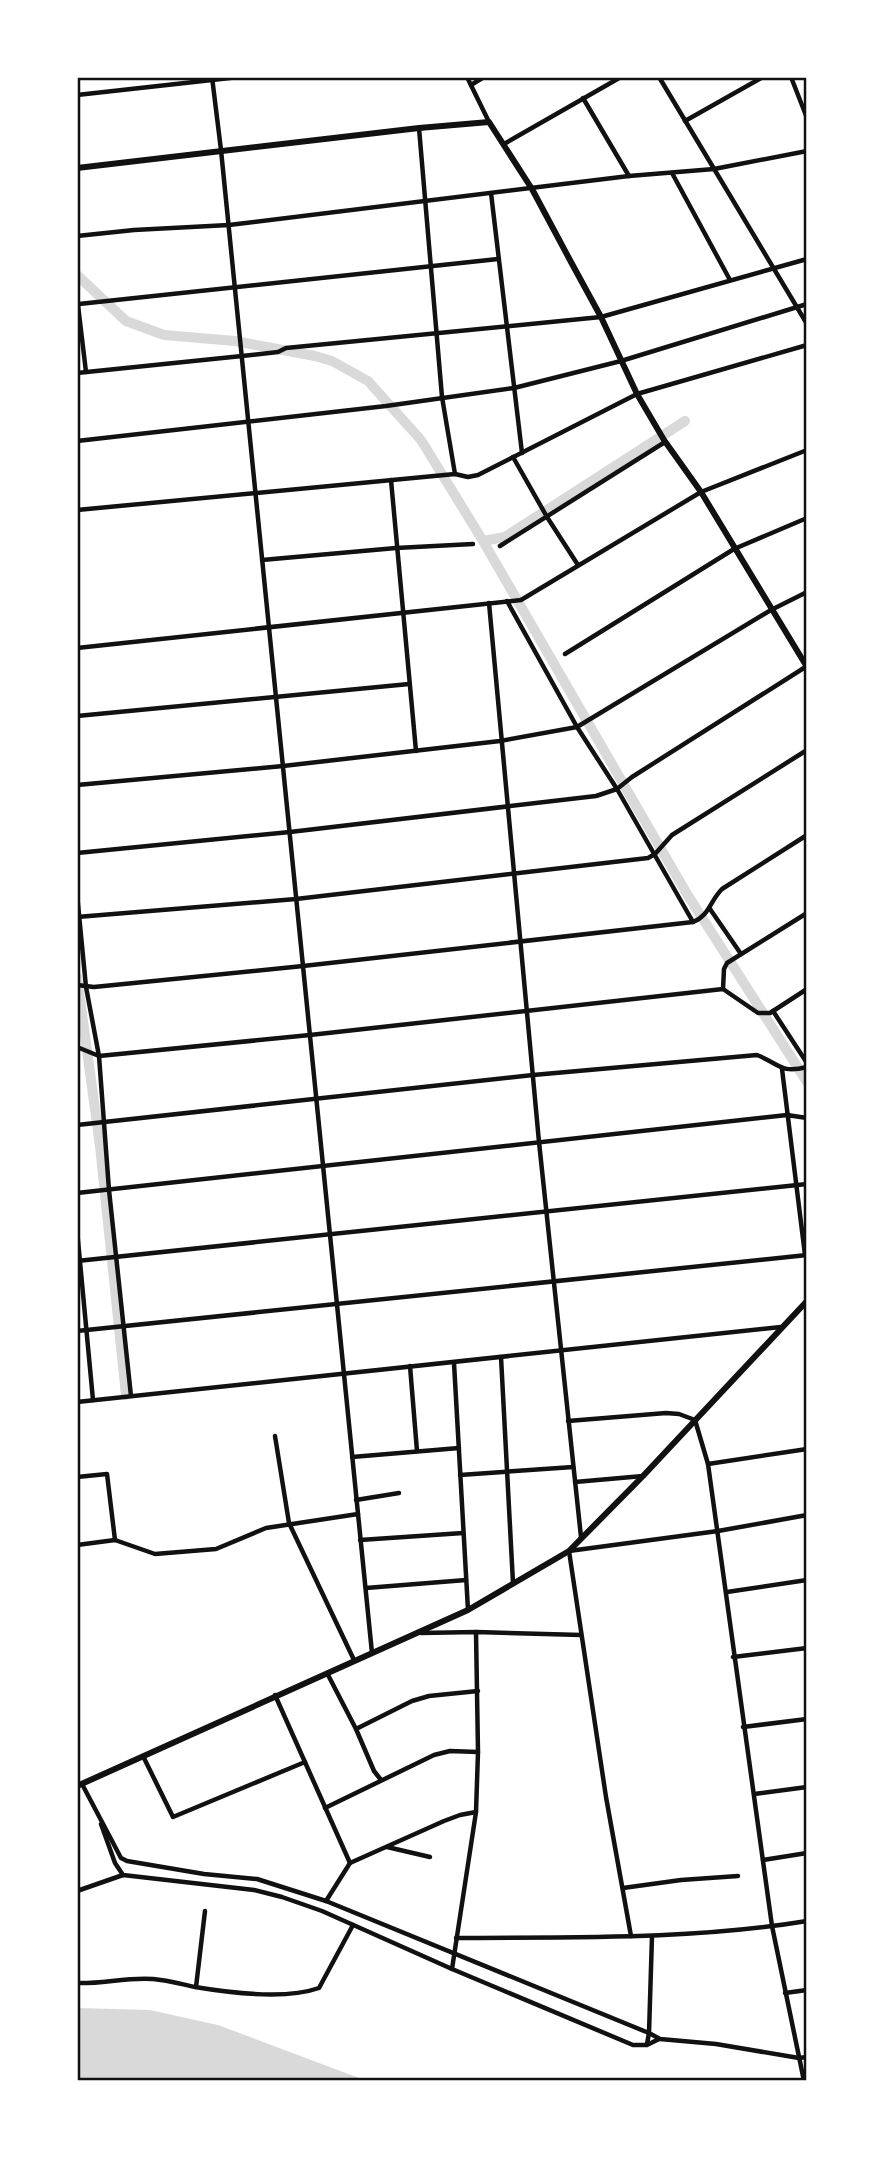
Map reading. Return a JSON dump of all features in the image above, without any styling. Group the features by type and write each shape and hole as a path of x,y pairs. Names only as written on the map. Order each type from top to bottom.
{"street":[{"path":"77,95 239,77"},
{"path":"77,853 290,832 596,796 619,788 632,777 807,666 701,492 665,441 637,394 601,317 531,189 489,122 467,77"},
{"path":"471,85 484,77"},
{"path":"504,144 621,77"},
{"path":"659,77 807,324"},
{"path":"685,121 763,77"},
{"path":"791,77 807,118"},
{"path":"212,78 372,1654"},
{"path":"583,98 629,176"},
{"path":"77,168 489,122"},
{"path":"419,128 442,397 455,474"},
{"path":"77,236 229,225 629,176 714,169 807,151"},
{"path":"672,173 730,280"},
{"path":"491,193 522,453"},
{"path":"79,304 498,259"},
{"path":"77,373 278,352 286,348 601,317 807,259"},
{"path":"77,297 86,372"},
{"path":"77,441 386,406 514,388 621,361 807,304"},
{"path":"77,510 455,474 468,477 478,475 637,394 807,345"},
{"path":"500,546 665,441"},
{"path":"77,648 521,600 701,492 807,450"},
{"path":"513,457 578,565"},
{"path":"391,480 416,751"},
{"path":"565,654 734,549 807,518"},
{"path":"262,560 473,544"},
{"path":"77,785 416,751 500,741 576,727 771,610 807,592"},
{"path":"510,601 576,727 619,788 695,921"},
{"path":"489,603 539,1142 581,1537"},
{"path":"77,716 409,684"},
{"path":"78,918 296,899 648,858 672,835 807,750"},
{"path":"81,986 303,966 695,921 708,911 715,896 722,889 807,835"},
{"path":"77,894 81,986 99,1055 108,1190 121,1326 131,1396"},
{"path":"708,911 740,955"},
{"path":"723,989 727,963 807,913"},
{"path":"77,1046 99,1055 528,1012 723,989 758,1013 771,1012 807,989"},
{"path":"77,1125 533,1075 757,1055 782,1069 795,1070 806,1066 771,1012"},
{"path":"77,1331 806,1255 782,1069"},
{"path":"77,1193 787,1115 807,1118"},
{"path":"79,1261 807,1184"},
{"path":"77,1230 93,1400"},
{"path":"807,1301 569,1551 468,1610 79,1782 121,1858 127,1861 204,1874 257,1879 326,1900 660,2039 807,2057"},
{"path":"77,1402 782,1327"},
{"path":"501,1357 513,1584"},
{"path":"454,1363 468,1610"},
{"path":"411,1366 417,1451"},
{"path":"568,1421 666,1413 679,1413 695,1420 708,1464 772,1926 804,2081"},
{"path":"275,1436 289,1523 354,1660"},
{"path":"352,1457 459,1448"},
{"path":"708,1464 807,1449"},
{"path":"460,1475 573,1467"},
{"path":"77,1477 107,1474 115,1540"},
{"path":"575,1482 643,1476"},
{"path":"356,1500 399,1493"},
{"path":"77,1545 115,1540 155,1554 216,1549 254,1532 289,1523 358,1514"},
{"path":"569,1551 718,1531 807,1515"},
{"path":"360,1540 463,1533"},
{"path":"569,1551 606,1797 631,1936"},
{"path":"365,1588 466,1580"},
{"path":"727,1592 807,1580"},
{"path":"452,1969 476,1812 476,1632"},
{"path":"418,1633 581,1635"},
{"path":"733,1657 807,1648"},
{"path":"327,1673 374,1771 381,1780"},
{"path":"356,1730 421,1699 478,1691"},
{"path":"275,1695 350,1863"},
{"path":"743,1727 807,1719"},
{"path":"324,1808 434,1755 450,1751 478,1752"},
{"path":"143,1755 173,1817 305,1762"},
{"path":"754,1794 807,1787"},
{"path":"94,1805 115,1863 123,1875"},
{"path":"326,1900 350,1863 444,1821 476,1812"},
{"path":"385,1847 430,1857"},
{"path":"763,1860 807,1853"},
{"path":"77,1891 123,1875 254,1890 282,1897 322,1911 633,2045 647,2045 660,2039"},
{"path":"623,1888 738,1876"},
{"path":"196,1987 205,1911"},
{"path":"456,1938 652,1936 807,1921"},
{"path":"77,1983 147,1979 236,1993 303,1993 318,1988 353,1925"},
{"path":"647,2045 652,1936"},
{"path":"785,1993 807,1990"}],"shaded area":[{"path":"77,2008 150,2010 218,2025 367,2081 77,2081"}],"waterway":[{"path":"77,275 126,321 164,335 235,341 315,356 332,361 368,381 421,440 483,541 687,894 807,1082"},
{"path":"483,541 505,537 685,421"},
{"path":"77,977 100,1146 126,1395"}]}
